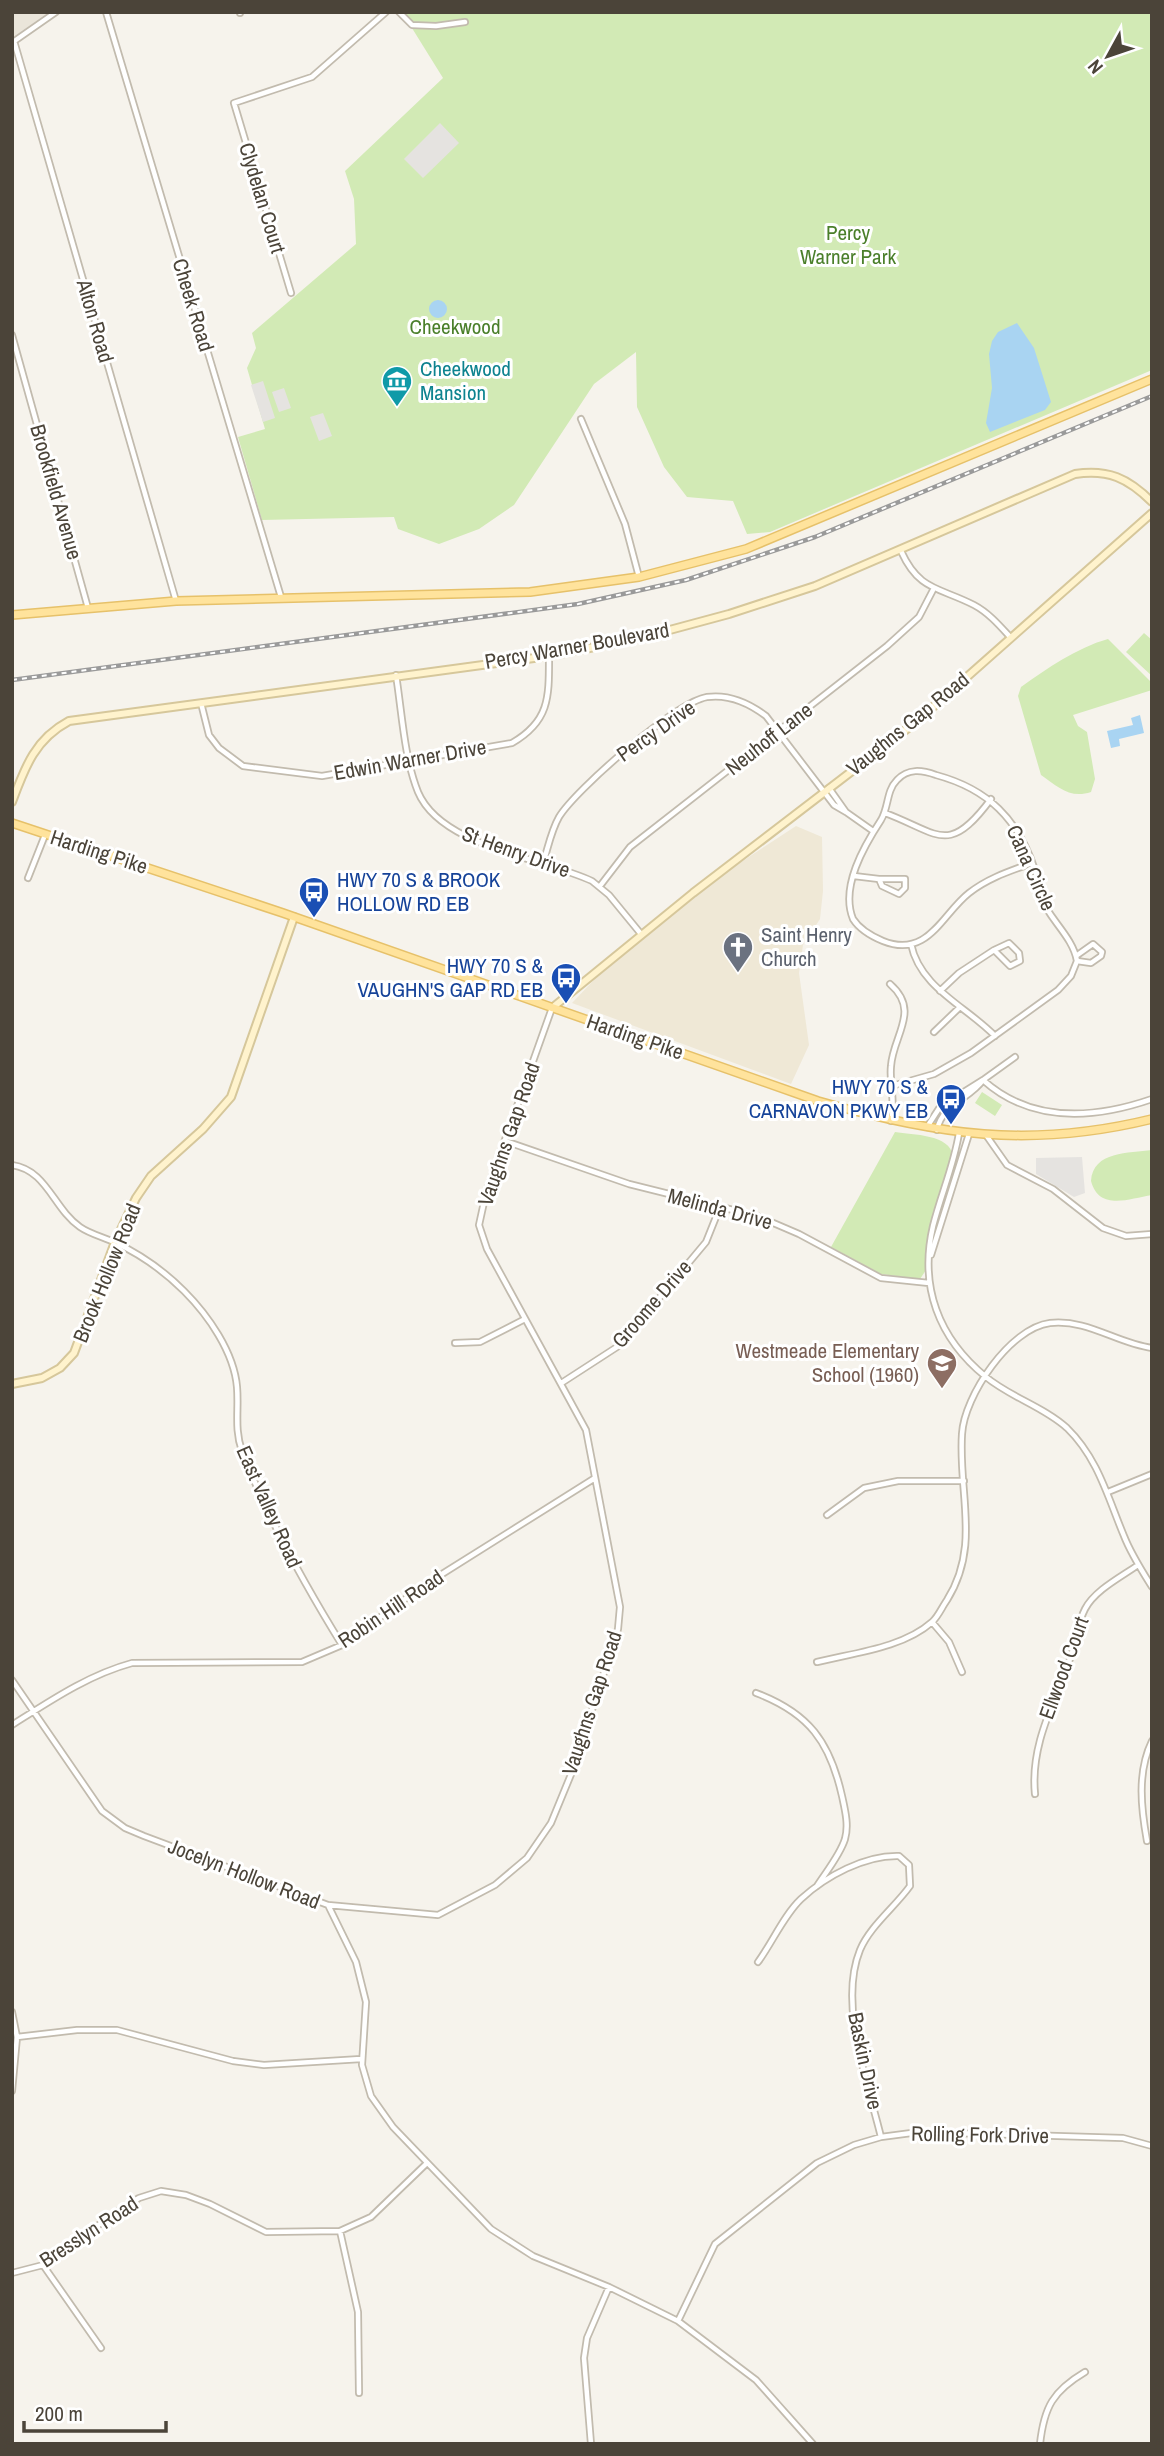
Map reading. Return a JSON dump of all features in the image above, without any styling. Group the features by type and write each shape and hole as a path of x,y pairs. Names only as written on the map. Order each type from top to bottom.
{"main road":[{"path":"12,615 176,601 530,592 639,577 746,549 1152,379"},
{"name":"Harding Pike","path":"12,823 294,918 818,1101 890,1121 926,1129 986,1135 1073,1133 1152,1119"}],"street":[{"path":"13,42 56,12"},
{"name":"Cheek Road","path":"106,12 281,597"},
{"name":"Clydelan Court","path":"291,293 234,103 312,77 386,12"},
{"path":"399,12 412,24 436,26 466,22"},
{"name":"Alton Road","path":"13,42 176,601"},
{"name":"Brookfield Avenue","path":"12,335 88,608"},
{"path":"581,419 625,524 639,577"},
{"name":"Percy Warner Boulevard","path":"12,802 36,747 51,731 69,721 396,674 549,656 640,638 729,614 815,586 1075,474 1097,470 1117,477 1139,489 1152,502"},
{"name":"Vaughns Gap Road","path":"328,1905 438,1915 495,1885 527,1858 551,1823 572,1772 618,1629 620,1607 586,1430 525,1319 479,1225 486,1193 552,1008 641,934 916,722 1152,513"},
{"path":"901,551 909,568 933,590 977,606 1011,638"},
{"name":"Neuhoff Lane","path":"600,886 630,847 854,674 919,617 933,590"},
{"name":"Edwin Warner Drive","path":"201,703 209,735 219,748 243,766 321,776 410,758 512,743 527,734 540,720 549,695 549,656"},
{"name":"St Henry Drive","path":"396,674 419,794 443,823 464,835 600,886 641,934"},
{"name":"Percy Drive","path":"543,863 557,820 573,795 685,706 705,697 729,697 752,705 779,730 846,812 873,831"},
{"name":"Cana Circle","path":"911,944 883,941 855,922 849,902 854,876 873,831 885,813 895,782 913,771 925,771 957,780 991,799 1016,827 1032,863 1043,901 1077,958"},
{"path":"885,813 915,828 952,836 973,822 991,799"},
{"path":"28,878 45,835"},
{"path":"995,1036 940,991 922,971 911,944 947,920 964,898 979,886 1032,863"},
{"path":"854,876 905,879 905,888 902,893 897,894 881,886 879,879"},
{"name":"Brook Hollow Road","path":"12,1384 41,1378 60,1368 74,1353 115,1242 136,1198 151,1176 203,1129 231,1097 294,918"},
{"path":"940,991 959,973 994,950 1009,943 1019,953 1020,961 1010,966 994,950"},
{"path":"892,1086 950,1066 1058,990 1071,976 1077,958 1093,944 1102,952 1101,957 1093,962 1077,958"},
{"path":"890,984 901,998 906,1014 891,1060 894,1109 890,1121"},
{"path":"934,1032 960,1007"},
{"path":"926,1129 940,1107 1015,1057"},
{"path":"984,1080 1020,1105 1044,1112 1102,1111 1152,1099"},
{"path":"937,1130 945,1113 978,1088 984,1080"},
{"path":"959,1133 934,1223 929,1283 935,1310 947,1337 963,1357 985,1377 1066,1427 1088,1455 1108,1492 1138,1564 1152,1587"},
{"path":"929,1269 970,1134"},
{"path":"986,1135 1007,1165 1053,1189 1103,1228 1126,1237 1152,1234"},
{"name":"Melinda Drive","path":"505,1142 613,1180 720,1207 787,1228 877,1276 894,1281 929,1283"},
{"name":"East Valley Road","path":"12,1165 26,1167 38,1174 59,1207 82,1229 115,1242 145,1259 184,1290 217,1334 236,1377 237,1433 241,1450 270,1517 303,1581 342,1645"},
{"name":"Groome Drive","path":"562,1382 617,1347 706,1242 720,1207"},
{"path":"455,1343 480,1342 525,1319"},
{"path":"817,1662 897,1641 932,1622 960,1578 967,1534 963,1427 985,1377 999,1355 1016,1338 1031,1327 1049,1323 1089,1326 1152,1348"},
{"path":"1108,1492 1152,1475"},
{"name":"Robin Hill Road","path":"12,1725 108,1670 132,1663 300,1662 342,1645 423,1586 595,1478"},
{"path":"827,1515 864,1488 898,1481 964,1481"},
{"name":"Ellwood Court","path":"1035,1794 1039,1734 1063,1679 1085,1609 1106,1587 1138,1564"},
{"path":"932,1622 949,1642 962,1672"},
{"name":"Jocelyn Hollow Road","path":"12,1680 102,1811 114,1821 144,1836 328,1905 356,1962 366,2002 361,2059 372,2096 393,2127 486,2225 514,2245 678,2320 755,2379 813,2444"},
{"path":"756,1693 778,1703 814,1729 834,1767 847,1829 845,1842 815,1890"},
{"path":"1147,1841 1141,1810 1142,1775 1152,1741"},
{"name":"Baskin Drive","path":"758,1962 800,1900 815,1890 862,1862 884,1856 899,1856 909,1865 910,1886 860,1951 852,2008 854,2031 881,2137"},
{"path":"12,2012 17,2037 12,2091"},
{"path":"17,2037 77,2030 117,2030 147,2040 264,2065 361,2059"},
{"name":"Rolling Fork Drive","path":"678,2320 715,2244 817,2163 854,2145 881,2137 919,2132 968,2132 1123,2138 1152,2146"},
{"name":"Bresslyn Road","path":"12,2273 43,2265 118,2211 139,2198 161,2191 186,2195 210,2204 266,2232 340,2231 370,2217 426,2164"},
{"path":"340,2231 358,2312 359,2393"},
{"path":"43,2265 101,2348"},
{"path":"592,2444 583,2358 587,2338 609,2287"},
{"path":"1040,2444 1045,2411 1065,2384 1085,2372"}],"shaded area":[{"path":"12,12 49,12 12,38"},
{"path":"440,123 459,143 423,178 404,159"},
{"path":"263,381 275,418 263,422 251,385"},
{"path":"284,388 291,408 279,412 272,392"},
{"path":"323,413 332,436 319,441 310,417"},
{"path":"796,826 822,837 823,891 820,919 803,945 799,973 809,1045 791,1084 572,1003 612,961 670,915 729,870"},
{"path":"1082,1157 1085,1193 1074,1197 1036,1174 1036,1158"}],"green space":[{"name":"Percy Warner Park","path":"402,12 1152,12 1152,370 770,532 747,534 733,501 687,497 664,467 637,407 636,352 594,384 514,505 479,529 439,544 398,529 394,517 262,520 238,437 265,429 247,368 256,348 252,333 356,244 354,199 345,171 443,78"},
{"path":"1144,633 1152,640 1152,676 1126,652"},
{"path":"1108,639 1152,683 1152,690 1073,715 1078,726 1087,732 1095,779 1091,792 1070,793 1041,775 1018,696 1021,687 1052,666 1074,653"},
{"path":"982,1092 1002,1105 995,1116 975,1103"},
{"path":"895,1132 938,1140 945,1143 953,1156 931,1223 926,1270 920,1279 881,1274 831,1247"},
{"path":"1152,1150 1152,1195 1116,1201 1107,1200 1095,1190 1091,1181 1093,1171 1105,1159 1123,1153"}],"water":[{"path":"434,300 442,300 447,309 445,316 434,318 429,313 429,305"},
{"path":"1017,323 1034,348 1051,402 1045,410 990,432 986,423 992,388 989,354 992,341 998,332"},
{"path":"1140,715 1144,733 1119,739 1120,746 1111,748 1107,731 1133,725 1131,718"}],"railway":[{"path":"12,680 578,604 686,580 815,537 1152,396"}],"place":[{"name":"Cheekwood Mansion","path":"397,408"},
{"name":"HWY 70 S & BROOK HOLLOW RD EB","path":"314,919"},
{"name":"Saint Henry Church","path":"738,974"},
{"name":"HWY 70 S & VAUGHN'S GAP RD EB","path":"566,1005"},
{"name":"HWY 70 S & CARNAVON PKWY EB","path":"951,1126"},
{"name":"Westmeade Elementary School (1960)","path":"942,1390"}],"park label":[{"name":"Cheekwood","path":"455,327"}]}
